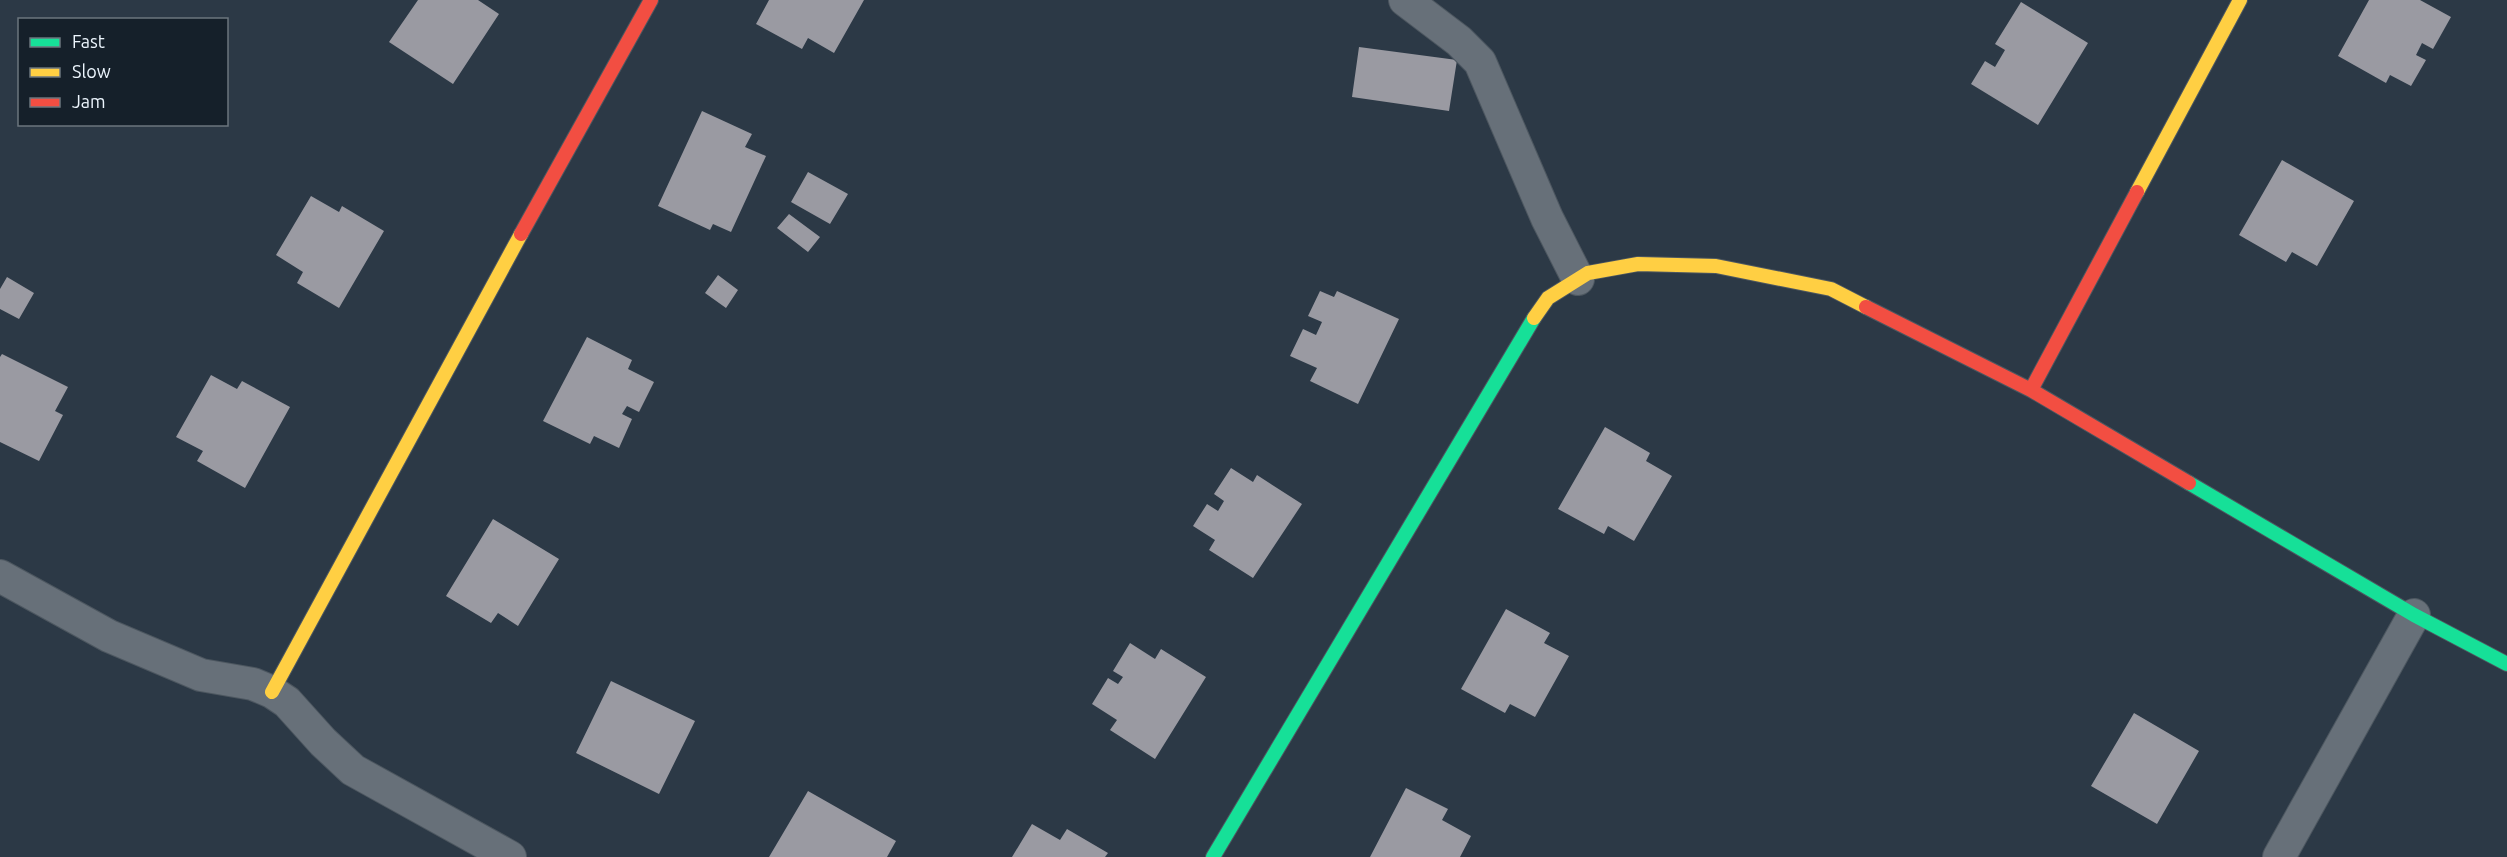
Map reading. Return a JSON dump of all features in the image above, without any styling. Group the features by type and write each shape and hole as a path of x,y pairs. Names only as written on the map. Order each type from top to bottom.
{"street":[{"path":"272,692 585,115 651,0"},
{"path":"1405,0 1459,41 1480,62 1547,218 1578,279"},
{"path":"2031,390 2240,0"},
{"path":"1213,857 1537,313 1548,298 1578,279 1599,270 1638,264 1716,266 1831,289 2031,390 2415,615 2507,664"},
{"path":"0,576 109,636 201,675 253,684 272,692 287,702 323,742 353,770 510,857"},
{"path":"2279,857 2415,615"}],"building":[{"path":"418,0 478,0 499,14 453,84 389,42"},
{"path":"769,0 864,0 834,53 808,38 802,49 756,24"},
{"path":"2369,0 2420,0 2451,17 2433,49 2422,43 2416,55 2426,60 2411,86 2390,75 2386,83 2338,56"},
{"path":"2021,2 2088,43 2038,125 1971,84 1985,61 1995,67 2005,50 1995,44"},
{"path":"1359,47 1457,60 1449,111 1352,97"},
{"path":"702,111 752,134 745,147 766,156 731,232 713,224 710,230 658,206"},
{"path":"2282,160 2354,201 2317,266 2292,252 2286,262 2239,235"},
{"path":"808,172 848,194 830,224 791,202"},
{"path":"311,196 339,212 342,206 384,231 339,308 297,283 303,272 276,255"},
{"path":"789,214 820,237 808,252 777,228"},
{"path":"718,275 738,290 726,308 705,293"},
{"path":"7,277 34,293 19,319 0,309 0,289"},
{"path":"1320,291 1334,297 1337,291 1399,319 1358,404 1310,381 1317,368 1290,356 1303,329 1316,335 1322,322 1308,316"},
{"path":"587,337 632,360 628,369 654,382 639,412 627,406 622,414 632,419 619,448 594,436 590,444 543,421"},
{"path":"2,354 68,387 55,411 63,415 39,461 0,442 0,357"},
{"path":"211,375 237,389 242,381 290,407 245,488 197,461 203,451 176,437"},
{"path":"1605,427 1650,453 1646,461 1672,476 1634,541 1608,526 1604,534 1558,509"},
{"path":"1231,468 1253,482 1257,475 1302,504 1253,578 1209,550 1215,540 1193,526 1207,504 1218,511 1224,501 1214,494"},
{"path":"493,519 559,559 518,626 498,613 491,623 446,596"},
{"path":"1506,609 1550,633 1544,643 1569,656 1535,717 1510,704 1505,713 1461,689"},
{"path":"1130,643 1155,659 1161,649 1206,677 1155,759 1110,730 1117,720 1092,704 1108,678 1118,684 1123,677 1113,671"},
{"path":"611,681 695,721 659,794 576,753"},
{"path":"2134,713 2199,751 2157,824 2091,786"},
{"path":"1406,788 1448,809 1442,820 1471,836 1460,857 1370,857"},
{"path":"808,791 896,841 887,857 769,857"},
{"path":"1032,824 1060,840 1067,829 1108,853 1105,857 1012,857"}],"traffic: fast":[{"path":"1213,857 1534,318"},
{"path":"2189,483 2414,615 2507,664"}],"traffic: slow":[{"path":"2137,192 2240,0"},
{"path":"272,692 521,234"},
{"path":"1534,318 1548,298 1588,273 1638,264 1716,266 1831,289 1866,307"}],"traffic: jam":[{"path":"521,234 651,0"},
{"path":"2031,390 2137,192"},
{"path":"1866,307 2031,390 2189,483"}]}
